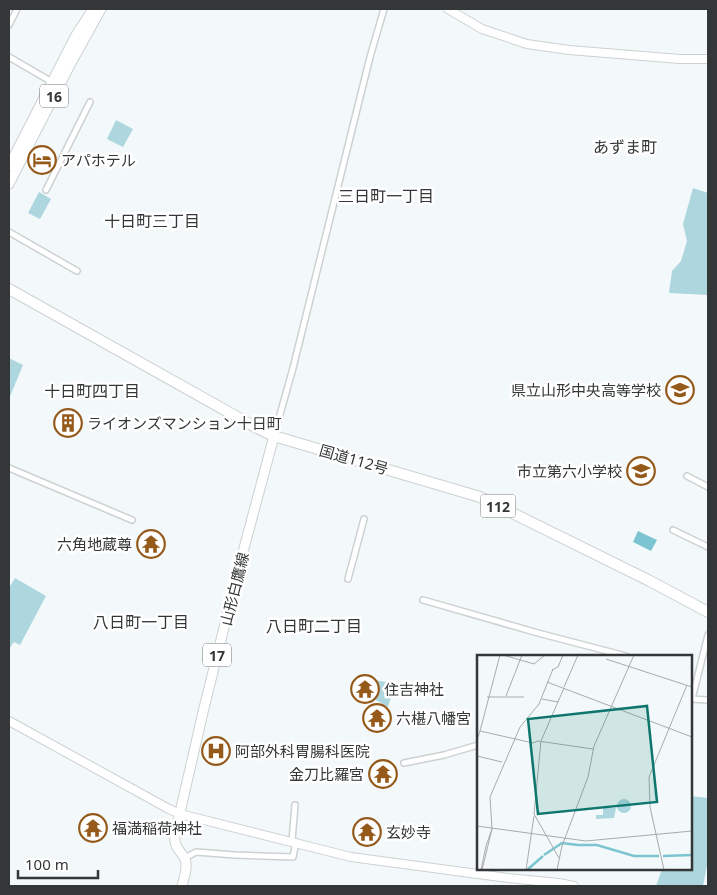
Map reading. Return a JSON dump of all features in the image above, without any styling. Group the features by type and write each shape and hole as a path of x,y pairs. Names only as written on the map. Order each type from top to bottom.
{"highway":[{"name":"国道112号","path":"9,289 274,436 480,497 648,580 708,612"}],"main road":[{"name":"16","path":"9,166 76,35 93,9"},
{"name":"16","path":"9,184 101,9"},
{"name":"山形白鷹線","path":"185,858 178,850 174,834 204,708 274,436"},
{"path":"182,886 186,873 185,858"}],"street":[{"path":"9,25 17,9"},
{"path":"274,436 293,368 370,57 384,9"},
{"path":"448,9 482,29 527,44 569,50 708,60"},
{"path":"9,56 52,82"},
{"path":"46,190 90,102"},
{"path":"9,232 77,271"},
{"path":"9,468 132,520"},
{"path":"687,476 708,487"},
{"path":"348,579 364,518"},
{"path":"673,530 708,547"},
{"path":"423,600 622,655"},
{"path":"692,696 708,635"},
{"path":"692,673 698,675"},
{"path":"692,699 708,700"},
{"path":"9,721 180,814 351,857 574,886"},
{"path":"404,763 444,755 477,745"},
{"path":"185,858 196,852 293,857 295,805"}],"shaded area":[{"path":"116,120 133,129 123,147 107,139"},
{"path":"693,188 708,193 708,295 669,293 672,271 681,261 687,241 683,224"},
{"path":"39,192 51,199 40,219 28,213"},
{"path":"9,358 23,365 9,399"},
{"path":"638,531 657,540 651,551 633,542"},
{"path":"15,578 46,596 20,645 14,642 9,649 9,588"},
{"path":"372,680 395,683 388,707 369,696"},
{"path":"692,796 708,798 708,861 703,886 656,886 662,870 692,870"}],"place":[{"name":"アパホテル","path":"42,160"},
{"name":"県立山形中央高等学校","path":"680,390"},
{"name":"ライオンズマンション十日町","path":"68,423"},
{"name":"市立第六小学校","path":"641,471"},
{"name":"六角地蔵尊","path":"151,544"},
{"name":"住吉神社","path":"365,689"},
{"name":"六椹八幡宮","path":"377,718"},
{"name":"阿部外科胃腸科医院","path":"216,751"},
{"name":"金刀比羅宮","path":"383,774"},
{"name":"福満稲荷神社","path":"93,828"},
{"name":"玄妙寺","path":"367,832"}],"district":[{"name":"あずま町","path":"625,147"},
{"name":"三日町一丁目","path":"386,196"},
{"name":"十日町三丁目","path":"152,221"},
{"name":"十日町四丁目","path":"92,391"},
{"name":"八日町一丁目","path":"141,622"},
{"name":"八日町二丁目","path":"314,626"}]}
